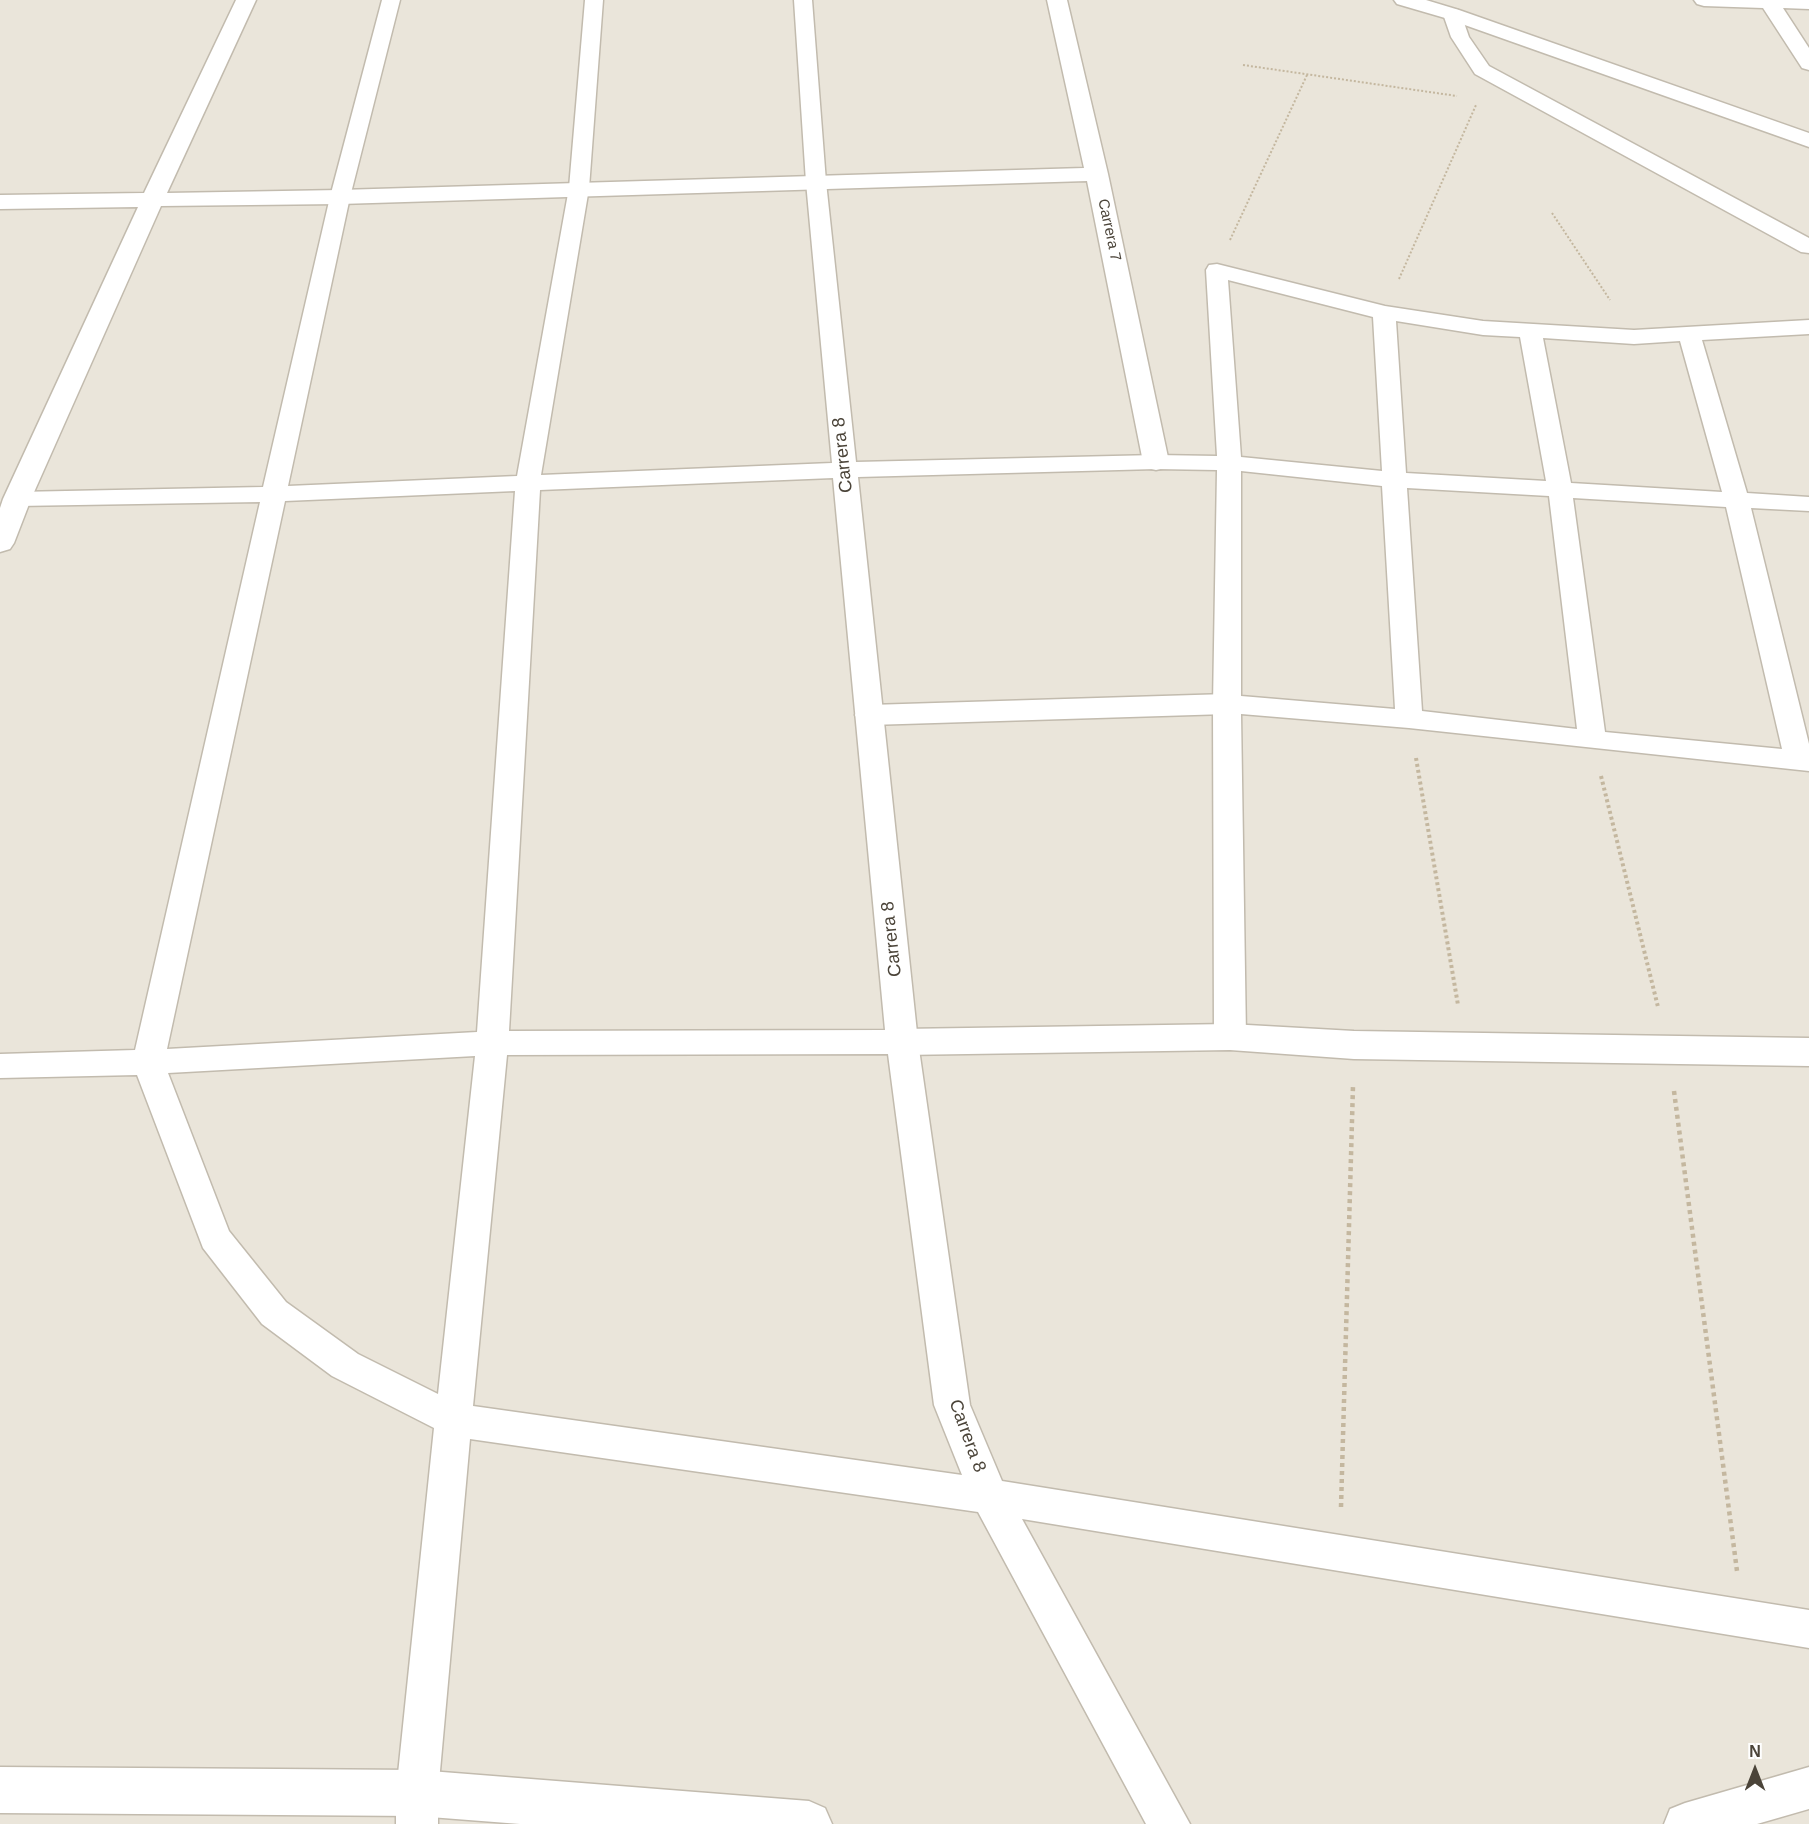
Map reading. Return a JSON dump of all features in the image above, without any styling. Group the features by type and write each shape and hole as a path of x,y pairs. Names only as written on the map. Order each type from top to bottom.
{"street":[{"path":"0,543 8,500 246,0"},
{"name":"Carrera 7","path":"1057,0 1097,174 1156,462"},
{"path":"1404,0 1451,7 1809,140"},
{"path":"1704,0 1809,3"},
{"path":"1769,1 1809,64"},
{"path":"0,202 340,197 1097,174"},
{"path":"870,715 1227,704"},
{"path":"902,1042 1230,1037 1354,1045 1809,1052"},
{"path":"0,1790 806,1824"}],"lane":[{"path":"391,0 340,197 148,1062 214,1238 274,1313 345,1365 453,1420 989,1496 1809,1629"},
{"path":"417,1808 453,1420 492,1043 528,482 579,188 594,0"},
{"name":"Carrera 8","path":"803,0 816,182 902,1042 952,1405 989,1496 1169,1824"},
{"path":"1451,7 1460,37 1482,70 1809,248"},
{"path":"1230,1037 1227,704 1230,463 1217,270 1384,313 1531,333 1634,337 1809,327"},
{"path":"1384,313 1409,720"},
{"path":"1531,333 1560,490 1592,740"},
{"path":"1227,704 1409,720 1804,761 1737,501 1689,333"},
{"path":"8,500 274,494 845,470 1156,462 1230,463 1394,480 1809,504"},
{"path":"0,1066 148,1062 492,1043 902,1042"},
{"path":"1685,1824 1809,1788"}],"path":[{"path":"1243,65 1478,99"},
{"path":"1384,313 1478,99 1482,70"},
{"path":"1217,270 1307,75"},
{"path":"1552,213 1634,337"},
{"path":"1409,720 1465,1047"},
{"path":"1592,740 1669,1050 1743,1617"},
{"path":"1339,1553 1354,1045"}],"shaded area":[{"path":"0,0 1809,0 1809,1824 0,1824"}]}
